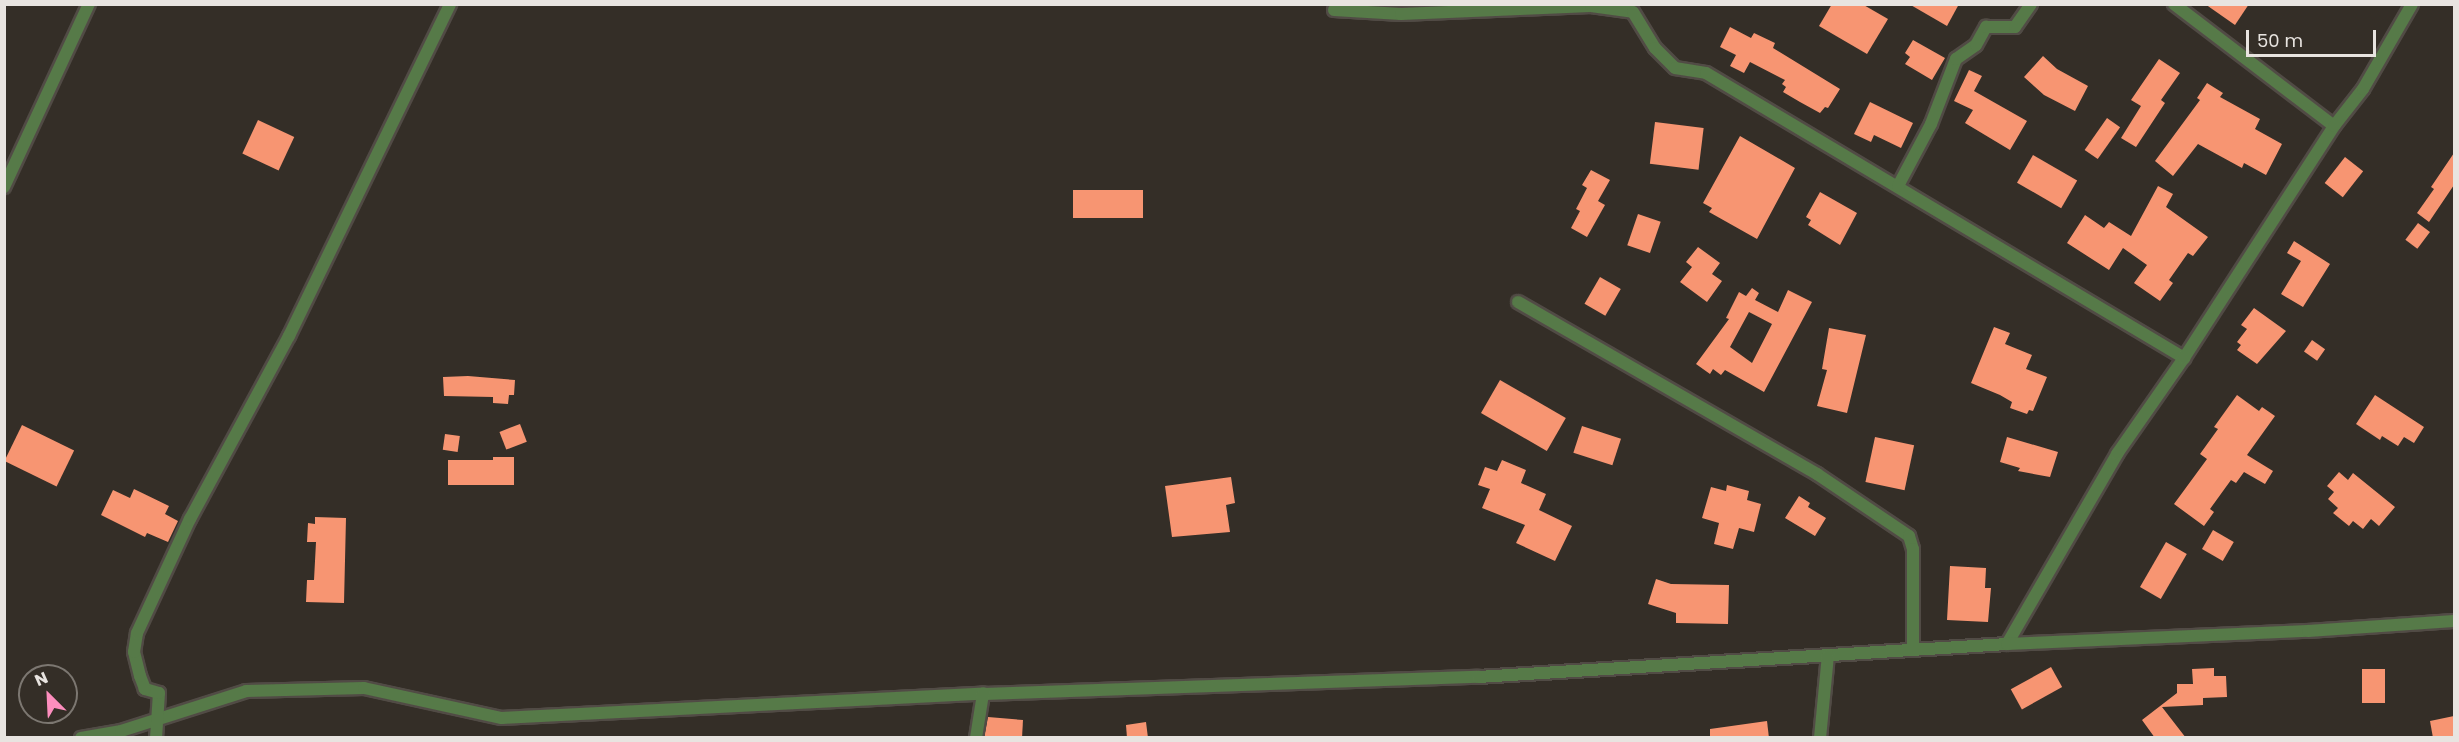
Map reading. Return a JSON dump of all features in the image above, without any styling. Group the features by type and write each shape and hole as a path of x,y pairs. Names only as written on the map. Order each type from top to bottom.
{"street":[{"path":"4,187 89,4"},
{"path":"156,738 155,721 159,693 145,689 140,676 134,652 137,633 190,519 289,336 450,4"},
{"path":"1898,186 1931,124 1956,58 1976,45 1986,27 2015,27 2031,4"},
{"path":"2174,4 2334,126"},
{"path":"2007,644 2117,454 2184,358 2334,126 2363,89 2412,4"},
{"path":"1334,10 1401,14 1591,6 1633,12 1655,48 1675,68 1706,73 2184,358"},
{"path":"1518,302 1817,474 1909,537 1913,549 1913,650"},
{"path":"81,738 121,731 246,692 364,688 502,718 983,694 1478,677 2007,644 2296,631 2454,621"},
{"path":"1820,738 1828,655"},
{"path":"976,738 983,694"}],"building":[{"path":"1832,4 1862,4 1888,19 1867,54 1819,26"},
{"path":"1909,4 1959,4 1947,26"},
{"path":"2205,4 2249,4 2235,25"},
{"path":"1730,27 1751,38 1754,33 1775,43 1773,48 1840,89 1828,108 1825,107 1820,113 1783,92 1786,87 1782,84 1785,80 1750,62 1744,73 1730,66 1736,55 1720,47"},
{"path":"1913,40 1945,58 1932,80 1905,64 1910,57 1905,53"},
{"path":"2043,56 2057,69 2088,86 2075,111 2044,95 2024,77"},
{"path":"2159,59 2180,73 2161,100 2165,103 2136,147 2121,138 2141,106 2131,100"},
{"path":"1969,70 1982,76 1974,91 2027,121 2010,150 1965,123 1973,110 1954,101"},
{"path":"2207,83 2223,93 2220,97 2260,119 2255,129 2282,144 2266,175 2244,163 2242,168 2198,144 2173,176 2155,161 2200,100 2197,98"},
{"path":"1870,102 1913,123 1901,148 1874,135 1871,142 1854,134"},
{"path":"2107,118 2120,127 2098,159 2085,150"},
{"path":"258,120 294,137 279,170 242,154"},
{"path":"1655,122 1704,128 1699,170 1650,164"},
{"path":"1740,136 1795,168 1757,239 1709,212 1712,208 1703,203"},
{"path":"2454,153 2454,185 2429,222 2417,213 2434,189 2431,187"},
{"path":"2033,155 2077,180 2061,208 2017,183"},
{"path":"2345,157 2363,171 2343,197 2325,183"},
{"path":"1591,170 1610,180 1598,201 1605,205 1587,237 1571,228 1580,211 1576,209 1587,188 1582,185"},
{"path":"2158,186 2173,194 2166,207 2208,237 2193,256 2188,253 2169,280 2173,283 2160,301 2134,283 2147,265 2123,248 2109,270 2067,243 2085,215 2104,228 2109,222 2131,236"},
{"path":"1073,190 1143,190 1143,218 1073,218"},
{"path":"1820,192 1857,213 1840,245 1808,225 1811,220 1806,217"},
{"path":"1638,214 1661,222 1650,253 1627,245"},
{"path":"2418,223 2430,232 2417,249 2405,240"},
{"path":"2294,241 2330,264 2303,307 2281,294 2301,261 2287,253"},
{"path":"1698,247 1720,263 1712,274 1722,281 1707,302 1680,282 1692,267 1686,262"},
{"path":"1600,277 1621,289 1605,316 1584,304"},
{"path":"1752,288 1759,293 1755,300 1778,312 1788,290 1812,302 1764,392 1725,370 1721,375 1713,369 1710,374 1696,364 1729,319 1726,318 1739,292 1746,296","holes":["1749,312 1772,324 1752,363 1730,347"]},
{"path":"2254,308 2286,331 2257,364 2237,350 2241,345 2237,342 2247,329 2241,325"},
{"path":"1994,327 2010,333 2005,344 2032,355 2026,369 2047,377 2033,411 2029,410 2027,414 2010,408 2012,402 2000,395 1971,383"},
{"path":"1829,328 1866,335 1847,413 1817,406 1827,370 1822,369"},
{"path":"2312,340 2325,349 2317,361 2304,351"},
{"path":"468,376 515,380 514,395 509,395 508,404 493,403 493,397 444,396 443,377"},
{"path":"1500,380 1566,418 1547,451 1481,413"},
{"path":"2237,395 2259,411 2262,407 2275,416 2247,455 2273,471 2265,484 2244,472 2236,483 2231,480 2210,509 2214,512 2204,526 2174,504 2207,459 2200,454 2218,429 2214,427"},
{"path":"2375,395 2424,427 2414,443 2404,437 2398,446 2382,436 2380,440 2356,424"},
{"path":"520,424 527,442 506,450 499,432"},
{"path":"22,425 74,450 57,486 4,461"},
{"path":"1582,426 1621,439 1612,465 1573,453"},
{"path":"445,434 460,436 458,452 443,450"},
{"path":"1875,437 1914,445 1905,490 1865,482"},
{"path":"2007,437 2058,452 2050,477 2018,471 2020,468 2000,462"},
{"path":"493,457 514,457 514,485 448,485 448,460 493,460"},
{"path":"1502,460 1526,470 1521,483 1546,494 1539,510 1572,526 1555,561 1516,543 1525,525 1482,508 1490,489 1478,485 1485,467 1497,471"},
{"path":"2339,472 2348,480 2353,473 2395,507 2379,526 2371,519 2363,529 2353,521 2349,526 2333,513 2338,508 2328,499 2334,492 2327,486"},
{"path":"1231,477 1235,503 1226,505 1230,532 1172,537 1165,486"},
{"path":"1727,485 1749,491 1747,500 1761,504 1754,532 1739,528 1733,549 1714,544 1719,523 1702,518 1711,487 1726,491"},
{"path":"134,489 169,506 165,514 178,521 168,542 147,533 145,537 101,515 113,490 130,498"},
{"path":"1799,496 1810,503 1808,507 1826,518 1815,536 1785,518"},
{"path":"315,517 346,518 344,603 306,602 307,580 314,580 316,542 307,542 308,523 315,524"},
{"path":"2213,530 2234,542 2223,561 2202,549"},
{"path":"2166,542 2187,554 2161,599 2140,587"},
{"path":"1950,566 1986,568 1985,588 1991,588 1988,622 1947,620"},
{"path":"1656,579 1671,584 1729,585 1728,624 1676,623 1676,613 1648,604"},
{"path":"2051,667 2062,687 2022,709 2011,689"},
{"path":"2214,668 2214,676 2226,676 2227,697 2203,698 2203,705 2162,707 2186,738 2155,738 2142,720 2177,693 2177,684 2193,684 2192,669"},
{"path":"2362,669 2385,669 2385,703 2362,703"},
{"path":"2454,716 2454,738 2433,738 2430,721"},
{"path":"988,717 1023,720 1022,738 984,738"},
{"path":"1767,721 1769,738 1710,738 1710,729"},
{"path":"1146,722 1148,738 1127,738 1126,725"}]}
